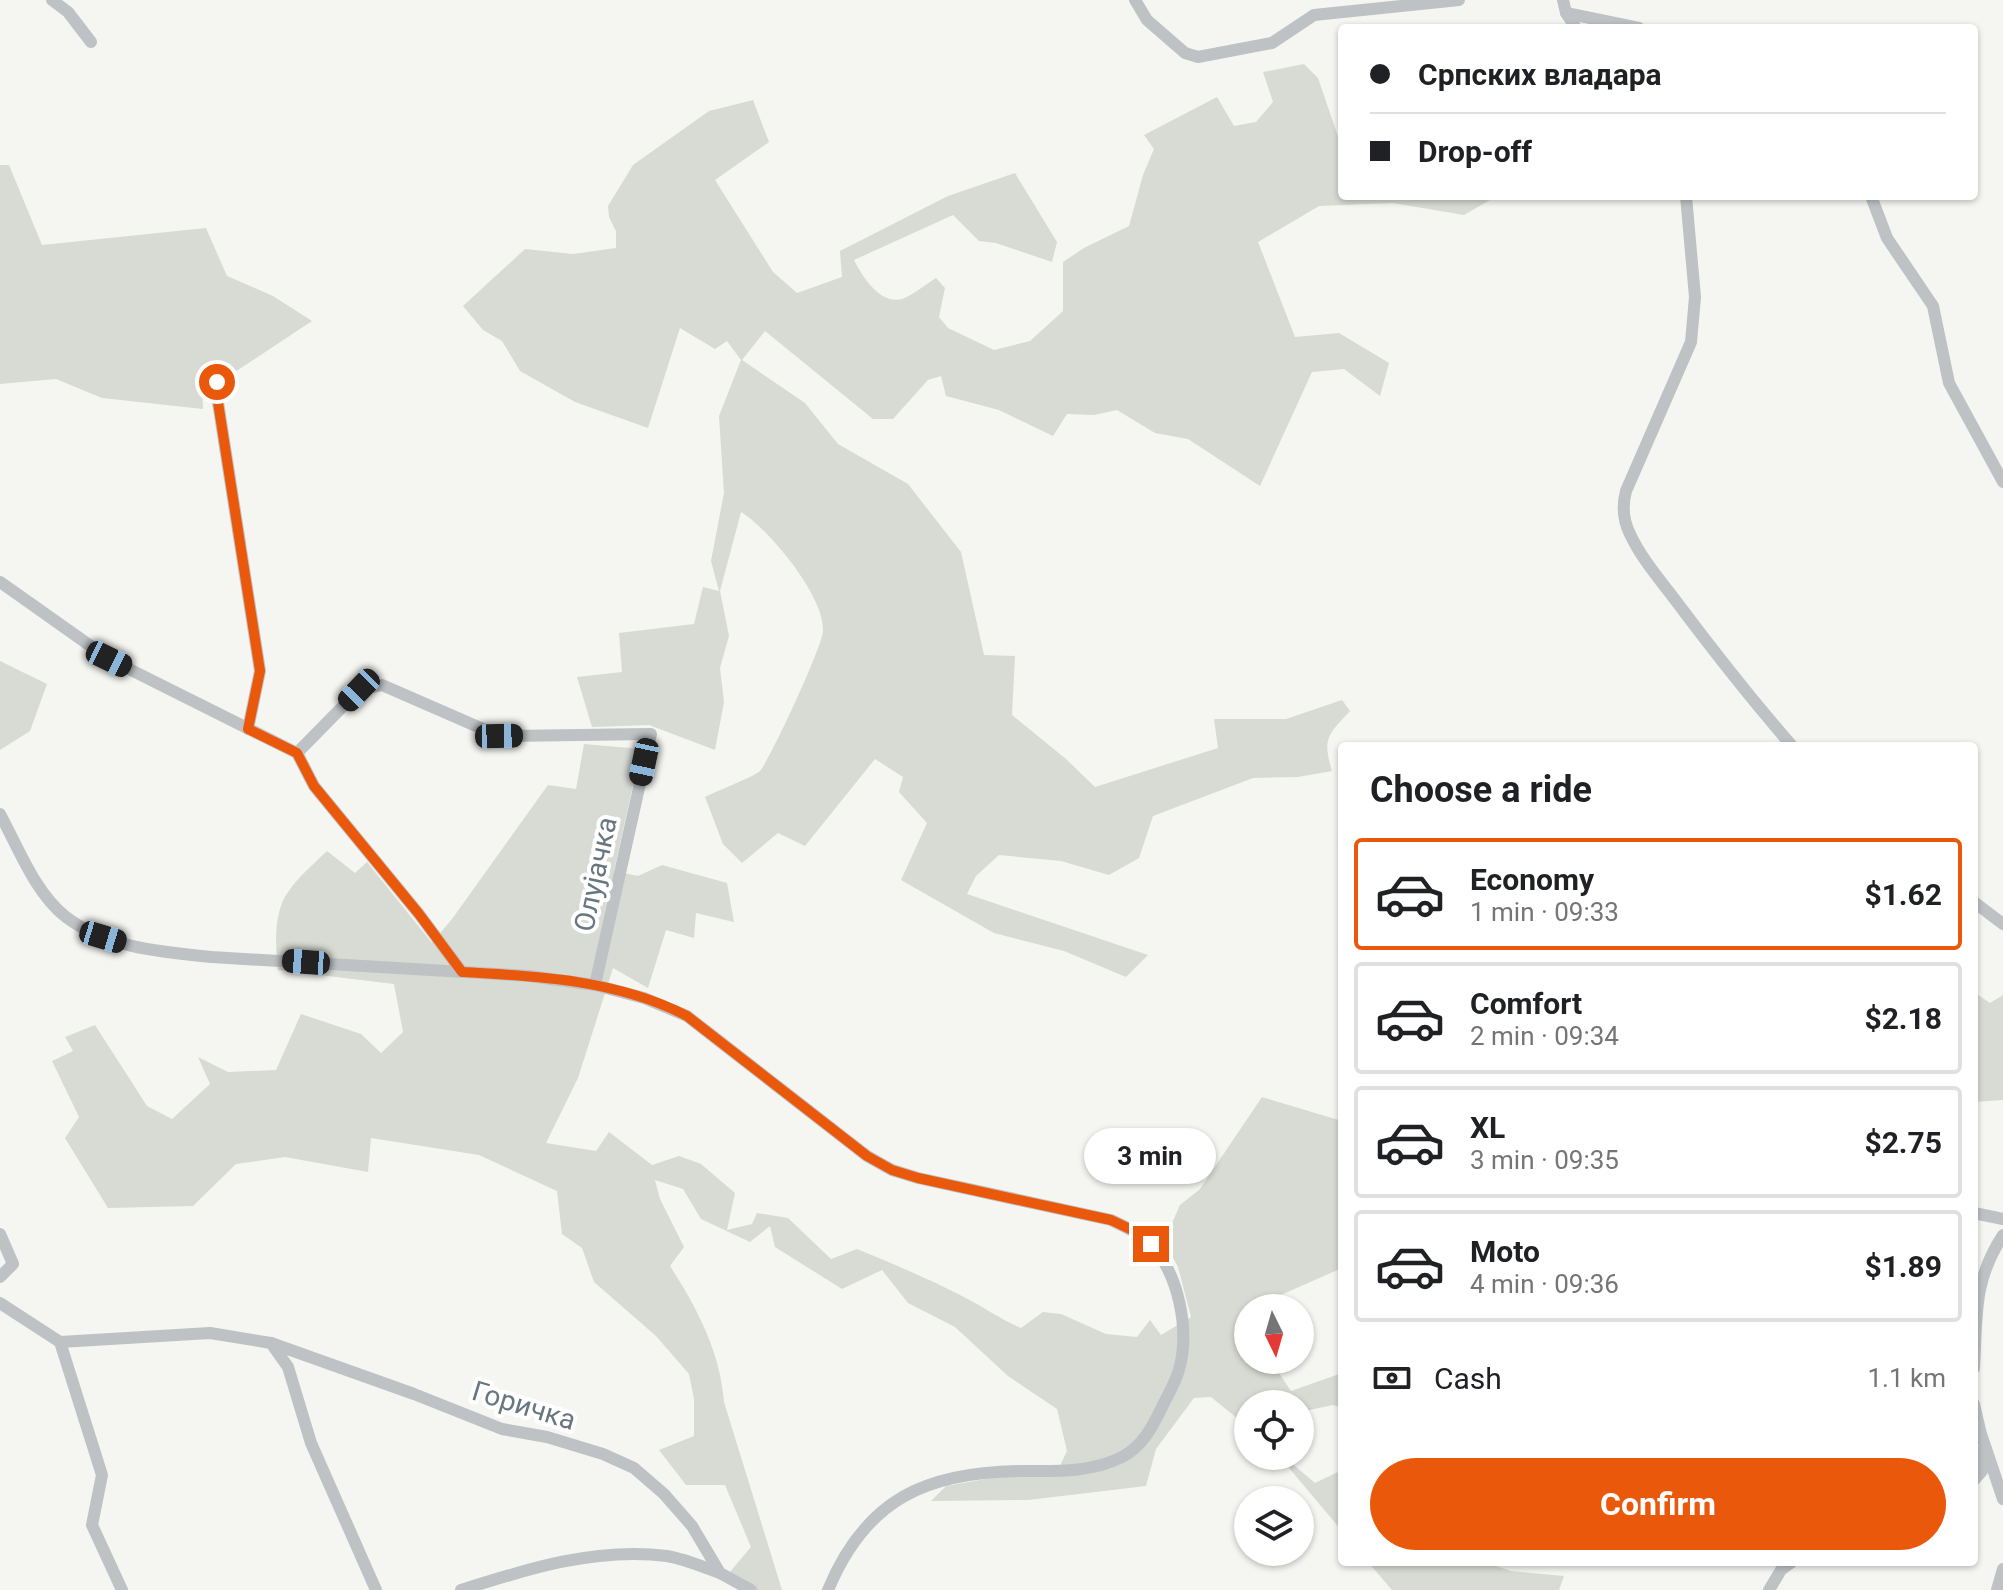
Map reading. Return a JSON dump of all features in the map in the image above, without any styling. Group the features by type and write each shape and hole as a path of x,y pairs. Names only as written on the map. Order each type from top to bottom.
{"street":[{"path":"52,0 68,12 91,42"},
{"path":"1135,0 1147,20 1185,53 1198,57 1272,43 1314,15 1459,0"},
{"path":"1563,0 1573,24"},
{"path":"1566,13 1620,24"},
{"path":"1686,200 1695,297 1692,336 1631,480 1623,510 1630,534 1640,552 1789,742"},
{"path":"1873,200 1887,238 1933,306 1949,383 2003,482"},
{"path":"217,382 260,671 248,729"},
{"path":"0,582 109,659 297,753 314,786 419,914 462,972"},
{"name":"Олујачка","path":"297,753 359,690 382,685 499,736 651,734 595,985"},
{"path":"0,814 46,894 66,916 103,937 133,946 181,954 529,976 595,985 655,1001 687,1016 843,1139 892,1170 1111,1220 1151,1244 1174,1285 1185,1342 1180,1370 1140,1445 1100,1466 1073,1471 961,1475 932,1482 906,1494 883,1510 863,1530 845,1556 828,1590"},
{"path":"1978,905 2003,924"},
{"path":"1978,1214 2003,1219"},
{"path":"0,1234 13,1264 0,1277"},
{"path":"1978,1317 1981,1279 2003,1235"},
{"path":"0,1303 60,1342 102,1475 92,1525 122,1590"},
{"name":"Горичка","path":"60,1342 210,1333 271,1343 502,1429 547,1437 603,1454 634,1468 664,1494 692,1526 720,1573"},
{"path":"271,1343 288,1367 311,1443 376,1590"},
{"path":"1978,1421 2002,1496"},
{"path":"1978,1472 1983,1443"},
{"path":"1978,1479 2002,1496"},
{"path":"461,1590 537,1565 614,1554 669,1557 720,1573 751,1590"},
{"path":"1769,1590 1786,1566"},
{"path":"1997,1590 2003,1569"}],"shaded area":[{"path":"1304,64 1318,78 1338,136 1338,200 1490,200 1464,215 1393,203 1319,206 1258,242 1295,337 1339,333 1389,363 1380,396 1344,369 1312,372 1260,486 1188,439 1155,433 1117,410 1094,415 1067,414 1053,436 999,410 946,396 941,376 928,380 893,419 873,419 765,331 742,360 805,403 838,444 908,484 961,552 984,655 1015,656 1012,715 1095,787 1218,748 1214,719 1286,719 1342,700 1350,711 1329,738 1332,771 1298,777 1253,778 1153,816 1139,858 1109,875 1061,861 999,855 976,876 967,894 1148,955 1126,977 1064,951 994,933 901,880 927,823 899,792 903,777 875,759 805,846 778,833 742,863 723,844 705,797 760,771 796,701 823,631 815,600 780,548 741,512 720,591 729,636 720,668 724,702 715,750 649,725 592,727 577,677 622,672 619,633 694,624 703,587 719,591 711,561 724,493 719,416 741,360 727,341 715,349 680,328 648,428 575,402 520,371 502,341 483,330 463,306 525,249 573,254 616,248 616,231 609,217 608,206 633,165 709,111 753,100 769,142 715,180 773,272 797,293 842,277 840,251 948,196 1015,173 1057,242 1052,262 996,243 979,241 953,215 854,260 879,294 894,300 906,297 936,278 945,288 939,317 948,328 994,350 1030,341 1063,311 1063,262 1129,226 1143,175 1154,149 1144,135 1217,97 1234,126 1256,122 1273,102 1263,72"},
{"path":"0,165 9,165 42,245 206,228 227,276 273,296 312,321 238,370 202,384 203,409 102,398 56,379 0,384"},
{"path":"0,661 47,684 30,731 0,750"},
{"path":"584,744 641,749 614,871 638,876 662,865 727,883 734,922 696,913 694,938 666,930 648,988 613,968 578,1078 546,1143 596,1151 609,1132 652,1165 679,1156 701,1164 735,1193 727,1230 752,1224 757,1213 788,1218 831,1259 857,1249 966,1298 1021,1328 1043,1312 1061,1314 1106,1334 1137,1337 1150,1320 1161,1335 1191,1317 1178,1267 1164,1241 1180,1205 1200,1189 1262,1097 1338,1120 1338,1270 1283,1294 1234,1294 1234,1374 1279,1374 1290,1390 1234,1390 1234,1416 1211,1397 1194,1398 1156,1449 1146,1486 1028,1500 931,1501 946,1486 1014,1474 1056,1474 1067,1451 1057,1409 1008,1376 955,1327 908,1303 882,1270 842,1289 775,1247 770,1226 750,1242 701,1219 683,1189 655,1180 660,1199 684,1247 670,1266 698,1314 718,1365 724,1402 782,1590 752,1590 729,1573 751,1547 725,1485 686,1485 659,1450 694,1436 694,1399 689,1374 656,1336 594,1282 582,1248 562,1234 557,1191 479,1155 371,1138 368,1172 285,1157 236,1164 193,1206 108,1208 65,1138 79,1117 52,1061 73,1051 65,1037 95,1025 147,1106 172,1119 210,1084 198,1057 228,1072 276,1070 301,1014 361,1034 381,1053 403,1032 394,984 278,970 277,922 284,898 327,851 355,873 367,862 432,943 548,785 576,789"},
{"path":"1978,995 1990,1003 2003,995 2003,1100 1978,1102"},
{"path":"1338,1374 1338,1407 1314,1409 1314,1390 1294,1390"},
{"path":"1291,1470 1300,1470 1315,1483 1338,1472 1338,1526 1314,1498 1314,1486 1304,1486"},
{"path":"1371,1566 1496,1566 1511,1571 1564,1576 1559,1590 1392,1590"}],"route":[{"path":"217,382 260,671 248,729 297,753 314,786 419,914 462,972 529,976 595,985 665,1005 687,1016 843,1139 892,1170 1111,1220 1151,1244"}]}
